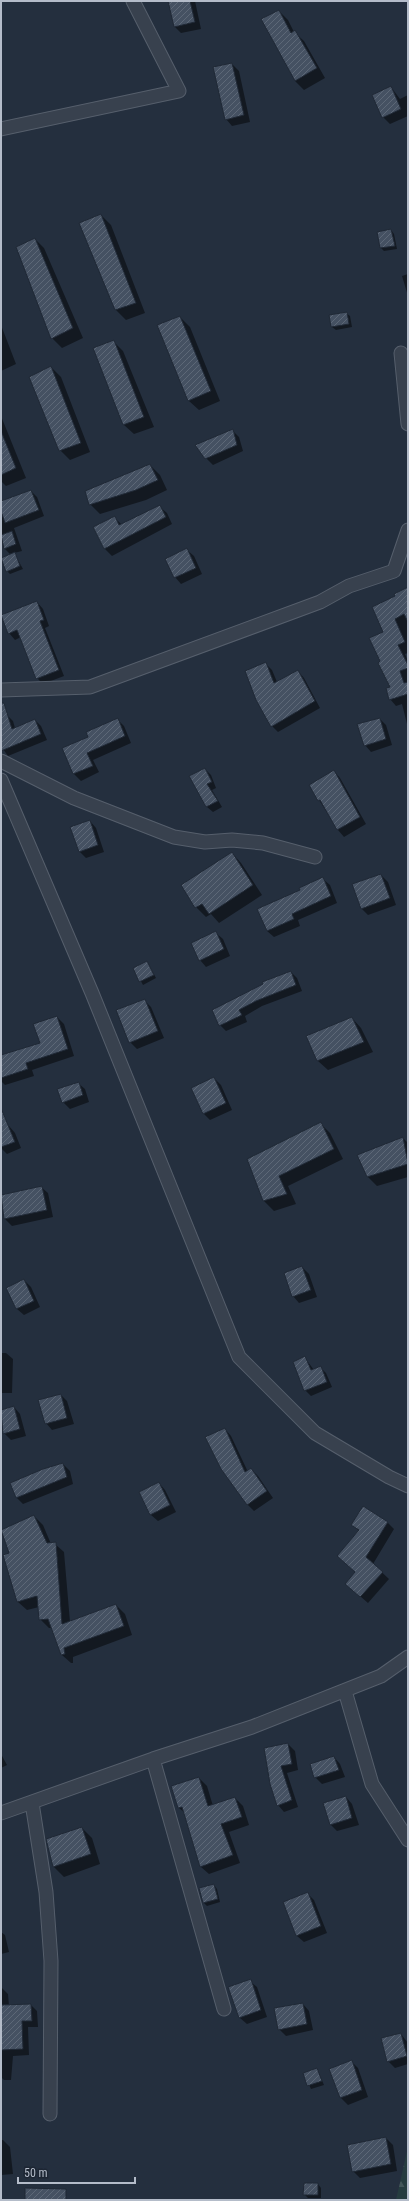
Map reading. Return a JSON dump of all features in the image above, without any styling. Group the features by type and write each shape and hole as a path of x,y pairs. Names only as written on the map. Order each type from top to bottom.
{"street":[{"path":"1,129 179,91 132,1"},
{"path":"401,353 408,424"},
{"path":"1,690 90,687 320,602 348,586 394,571 408,530"},
{"path":"1,761 74,798 174,837 205,842 232,840 263,843 315,857"},
{"path":"1,780 92,992 239,1357 315,1433 389,1477 408,1486"},
{"path":"1,1813 153,1759 252,1727 346,1691 381,1676 408,1657"},
{"path":"346,1691 372,1784 408,1840"},
{"path":"153,1759 224,2009"},
{"path":"32,1803 46,1892 49,1938 50,2114"}],"green space":[{"path":"408,2147 408,2200 396,2200"}],"building":[{"path":"168,1 190,1 195,22 174,27"},
{"path":"279,10 291,33 295,30 317,68 295,81 261,19"},
{"path":"232,63 244,115 225,120 213,67"},
{"path":"391,86 401,109 382,118 372,95"},
{"path":"101,214 136,303 115,310 79,223"},
{"path":"391,229 395,246 380,248 377,232"},
{"path":"35,238 73,328 51,339 16,247"},
{"path":"347,312 349,324 331,327 329,315"},
{"path":"180,316 211,391 188,401 157,325"},
{"path":"114,340 144,417 123,425 93,348"},
{"path":"51,366 81,443 59,451 29,377"},
{"path":"233,429 237,445 205,459 195,445"},
{"path":"1,431 16,468 1,475"},
{"path":"150,464 158,480 136,490 89,505 85,491"},
{"path":"31,490 39,510 5,523 1,511 1,501"},
{"path":"160,505 166,517 104,549 93,527 115,516 119,525"},
{"path":"12,531 16,544 4,549 1,535"},
{"path":"187,548 196,568 174,578 165,559"},
{"path":"15,552 20,566 6,572 1,558"},
{"path":"408,587 408,622 404,614 395,619 405,642 398,645 408,665 408,668 400,671 404,683 408,682 408,694 389,700 386,688 390,687 378,663 380,661 369,638 383,632 372,607 395,596 394,594"},
{"path":"37,601 44,620 40,621 59,670 36,679 17,630 8,634 1,615"},
{"path":"266,662 274,683 298,670 315,701 271,727 256,700 245,671"},
{"path":"1,703 4,703 12,729 35,719 41,734 1,751"},
{"path":"118,718 125,736 87,753 93,766 73,774 62,748 88,737 86,732"},
{"path":"380,718 386,739 364,746 357,724"},
{"path":"205,768 212,782 207,784 218,801 206,807 189,776"},
{"path":"334,770 360,817 337,830 320,800 318,801 309,785"},
{"path":"90,820 98,845 79,852 70,827"},
{"path":"232,852 253,885 209,914 202,904 195,908 181,885"},
{"path":"381,874 390,898 361,909 352,884"},
{"path":"323,877 331,896 292,914 294,919 267,931 257,909 300,890 299,888"},
{"path":"216,931 224,949 199,961 191,943"},
{"path":"147,961 154,975 139,982 133,968"},
{"path":"291,971 296,985 256,1001 239,1010 242,1015 219,1026 212,1010 263,984 262,982"},
{"path":"145,999 158,1031 129,1043 116,1010"},
{"path":"57,1016 68,1049 26,1063 28,1069 1,1078 1,1055 40,1043 33,1024"},
{"path":"352,1017 364,1042 317,1061 306,1036"},
{"path":"214,1077 226,1103 203,1114 191,1088"},
{"path":"79,1082 83,1095 62,1103 57,1089"},
{"path":"1,1108 15,1142 1,1147"},
{"path":"321,1122 334,1149 279,1176 287,1194 263,1201 247,1159"},
{"path":"403,1137 408,1164 367,1177 357,1155"},
{"path":"42,1186 47,1210 4,1219 1,1195"},
{"path":"302,1266 311,1290 292,1297 284,1273"},
{"path":"24,1279 34,1301 16,1309 6,1288"},
{"path":"305,1356 311,1370 321,1366 327,1382 304,1391 293,1362"},
{"path":"61,1394 67,1418 45,1424 38,1400"},
{"path":"14,1406 20,1429 3,1434 1,1410"},
{"path":"225,1428 245,1472 251,1468 267,1491 247,1505 221,1469 205,1437"},
{"path":"63,1463 67,1477 16,1498 10,1483 43,1469"},
{"path":"159,1482 170,1505 150,1515 139,1492"},
{"path":"363,1506 388,1522 366,1557 383,1572 360,1597 345,1584 355,1572 337,1556 359,1530 351,1525"},
{"path":"34,1515 47,1543 56,1542 62,1624 116,1604 124,1626 64,1648 65,1654 61,1655 48,1619 39,1620 37,1596 17,1602 3,1555 9,1553 1,1530"},
{"path":"288,1743 292,1764 281,1766 292,1800 277,1806 270,1784 264,1748"},
{"path":"334,1756 339,1770 314,1778 310,1764"},
{"path":"199,1777 208,1806 235,1797 242,1817 221,1824 233,1855 200,1867 182,1807 178,1808 171,1786"},
{"path":"346,1796 352,1818 330,1825 323,1803"},
{"path":"82,1827 91,1854 53,1867 46,1839"},
{"path":"214,1884 218,1899 203,1903 199,1888"},
{"path":"308,1892 321,1926 296,1936 283,1902"},
{"path":"251,1979 261,2010 239,2018 228,1987"},
{"path":"303,2003 307,2024 278,2030 274,2008"},
{"path":"31,2004 32,2021 22,2021 23,2049 1,2050 1,2005"},
{"path":"401,2033 407,2056 387,2062 381,2038"},
{"path":"352,2060 362,2090 340,2098 329,2069"},
{"path":"317,2068 322,2081 307,2086 303,2073"},
{"path":"386,2137 391,2164 352,2172 347,2145"},
{"path":"304,2183 318,2183 318,2195 303,2195"},
{"path":"25,2188 66,2189 66,2200 25,2200"}]}
